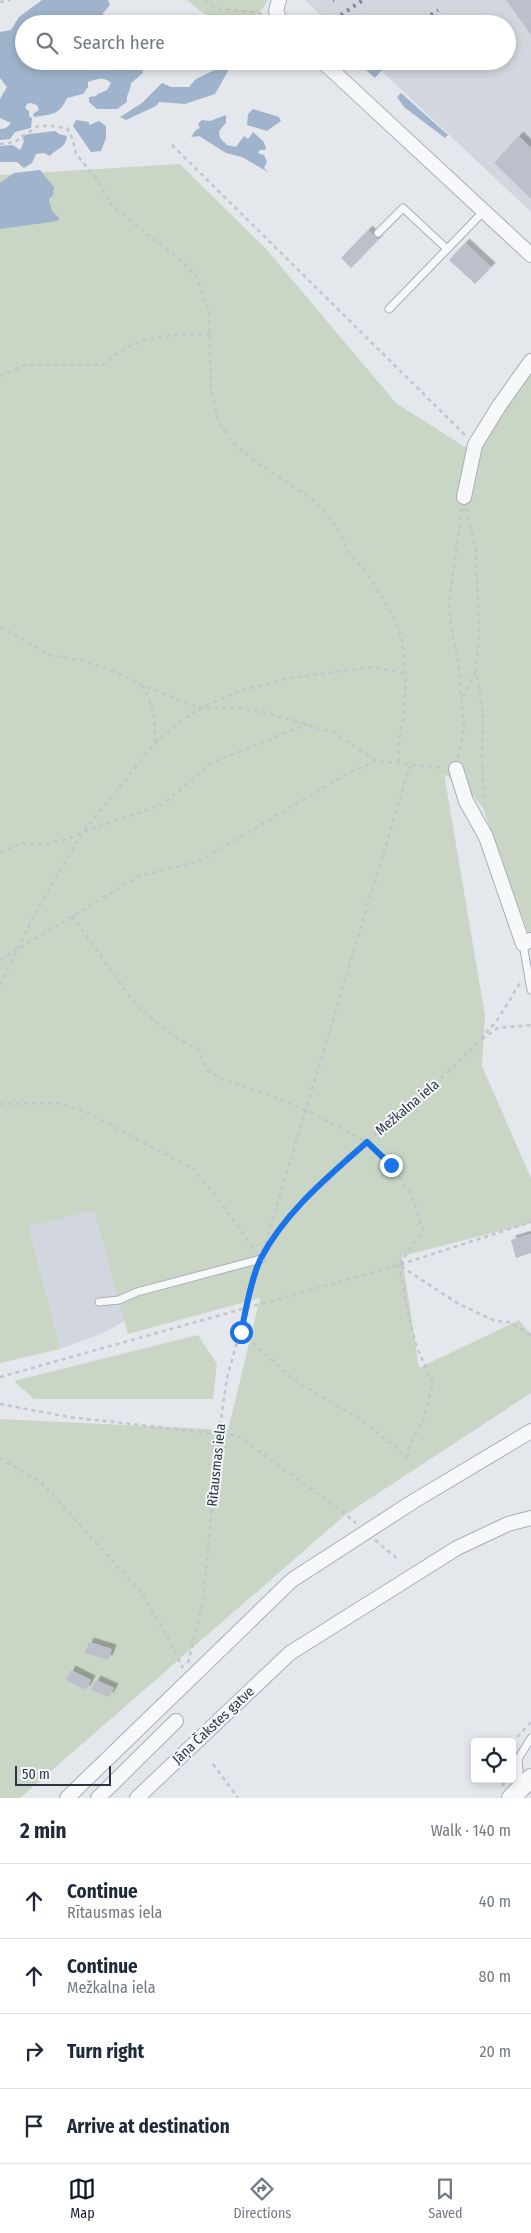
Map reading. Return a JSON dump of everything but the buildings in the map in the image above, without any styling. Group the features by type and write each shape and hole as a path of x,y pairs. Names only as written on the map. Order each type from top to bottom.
{"street":[{"path":"276,15 279,0"},
{"path":"332,70 531,255"},
{"path":"464,497 475,445 499,406 531,361"},
{"path":"456,769 466,801 486,837 527,942"},
{"path":"67,1798 292,1580 414,1501 531,1430"},
{"name":"Jāņa Čakstes gatve","path":"137,1798 290,1653 457,1548 508,1524 531,1518"},
{"name":"Jāņa Čakstes gatve","path":"98,1798 176,1721"}],"lane":[{"path":"378,232 403,208 447,249"},
{"path":"389,309 484,211"},
{"path":"527,942 527,972 531,990"},
{"path":"99,1302 120,1300 137,1292 261,1259"},
{"path":"521,1788 518,1759 531,1738"}],"path":[{"path":"0,2 10,0"},
{"path":"205,0 216,8 263,15"},
{"path":"0,144 15,142 38,126 67,128 73,140 76,154 96,178 112,206 185,264 196,276 209,311 211,389 218,420 232,442 254,460 312,499 333,521 349,552 371,579 396,619 402,640 406,673 404,714 398,745 399,765"},
{"path":"172,144 475,445"},
{"path":"0,376 25,365 103,365 118,351 144,340 169,335 210,334"},
{"path":"464,497 476,551 479,635 476,670 483,714 484,810"},
{"path":"0,627 25,643 50,655 80,660 108,669 200,708 238,708 307,724 335,733 376,762 456,769 464,728 462,698 448,602 464,497"},
{"path":"0,985 36,912 83,832 155,743 200,708 240,691 289,678 372,667 406,673"},
{"path":"462,698 476,670"},
{"path":"142,685 152,702 155,718 155,743"},
{"path":"0,852 24,843 44,845 70,838 162,805 211,763 307,724"},
{"path":"0,960 139,876 200,861 348,773 376,762"},
{"name":"Rītausmas iela","path":"0,1458 42,1483 143,1596 186,1674 203,1602 219,1433 227,1378 261,1259 410,766"},
{"path":"72,916 136,1005 165,1030 198,1050 208,1071 223,1080 265,1093 306,1110 367,1142 391,1165 411,1194 422,1230 399,1265 417,1348 433,1383 423,1421 412,1440 407,1457 362,1420 294,1380 241,1332"},
{"name":"Mežkalna iela","path":"261,1259 283,1225 306,1197 436,1083 479,1042 498,1019 527,972"},
{"path":"479,1042 498,1028 531,1025"},
{"path":"0,1104 60,1103 88,1113 195,1170 261,1259"},
{"path":"0,1377 247,1306 399,1265 531,1222"},
{"path":"399,1265 457,1303 495,1321 509,1322 531,1335"},
{"path":"0,1404 69,1416 238,1436 339,1509 362,1528"},
{"path":"369,1535 399,1560"},
{"path":"516,1739 531,1722"},
{"path":"212,1764 238,1798"}],"shaded area":[{"path":"305,0 531,0 531,212 381,70 516,70 516,15 321,15"},
{"path":"94,1209 125,1321 101,1334 60,1349 29,1227"}],"green space":[{"path":"187,0 268,0 255,15 206,15"},
{"path":"180,164 267,250 396,403 465,447 482,447 531,370 531,941 483,808 466,787 444,774 485,1015 482,1066 531,1178 531,1223 402,1256 419,1368 519,1320 531,1335 531,1393 345,1515 20,1798 0,1798 0,1419 228,1430 260,1298 128,1334 94,1210 29,1227 60,1349 0,1363 0,175"},
{"path":"198,1335 217,1364 213,1399 34,1399 14,1381"}],"water":[{"path":"42,0 108,0 110,5 103,15 22,15"},
{"path":"15,24 15,70 143,70 143,73 131,83 127,102 117,109 97,109 89,102 89,97 96,96 107,90 111,83 103,79 94,80 88,82 88,87 83,94 67,98 61,108 54,113 34,117 33,114 39,110 37,105 27,104 25,108 29,111 29,116 32,118 31,128 15,132 10,139 0,140 0,129 6,128 11,123 0,118 0,99 7,87 0,78 0,32 11,30"},
{"path":"215,70 228,71 215,94 185,104 159,102 156,106 126,120 120,117 142,103 162,83 171,87 189,87 196,79"},
{"path":"366,70 382,70 375,78"},
{"path":"401,93 448,135 445,138 404,107 397,97"},
{"path":"253,109 279,117 281,121 267,131 247,125 248,114"},
{"path":"226,115 226,123 219,131 220,138 227,145 236,147 244,136 248,139 253,132 263,141 266,147 265,150 260,150 258,153 264,155 267,162 264,168 268,172 242,157 226,153 199,136 191,137 200,128 198,124 202,120 210,121"},
{"path":"76,120 89,122 89,125 99,121 106,126 106,138 101,151 91,152 73,126"},
{"path":"55,131 67,136 65,143 50,156 44,153 36,154 32,163 24,168 17,162 0,162 0,146 13,145 20,150 24,141 21,135"},
{"path":"40,170 54,187 53,195 49,199 52,211 59,218 58,221 0,229 0,183 14,173"}],"railway":[{"path":"341,15 363,0"},
{"path":"431,15 438,10"}],"route":[{"path":"241,1332 261,1259 283,1225 306,1197 367,1142 391,1165"}]}
